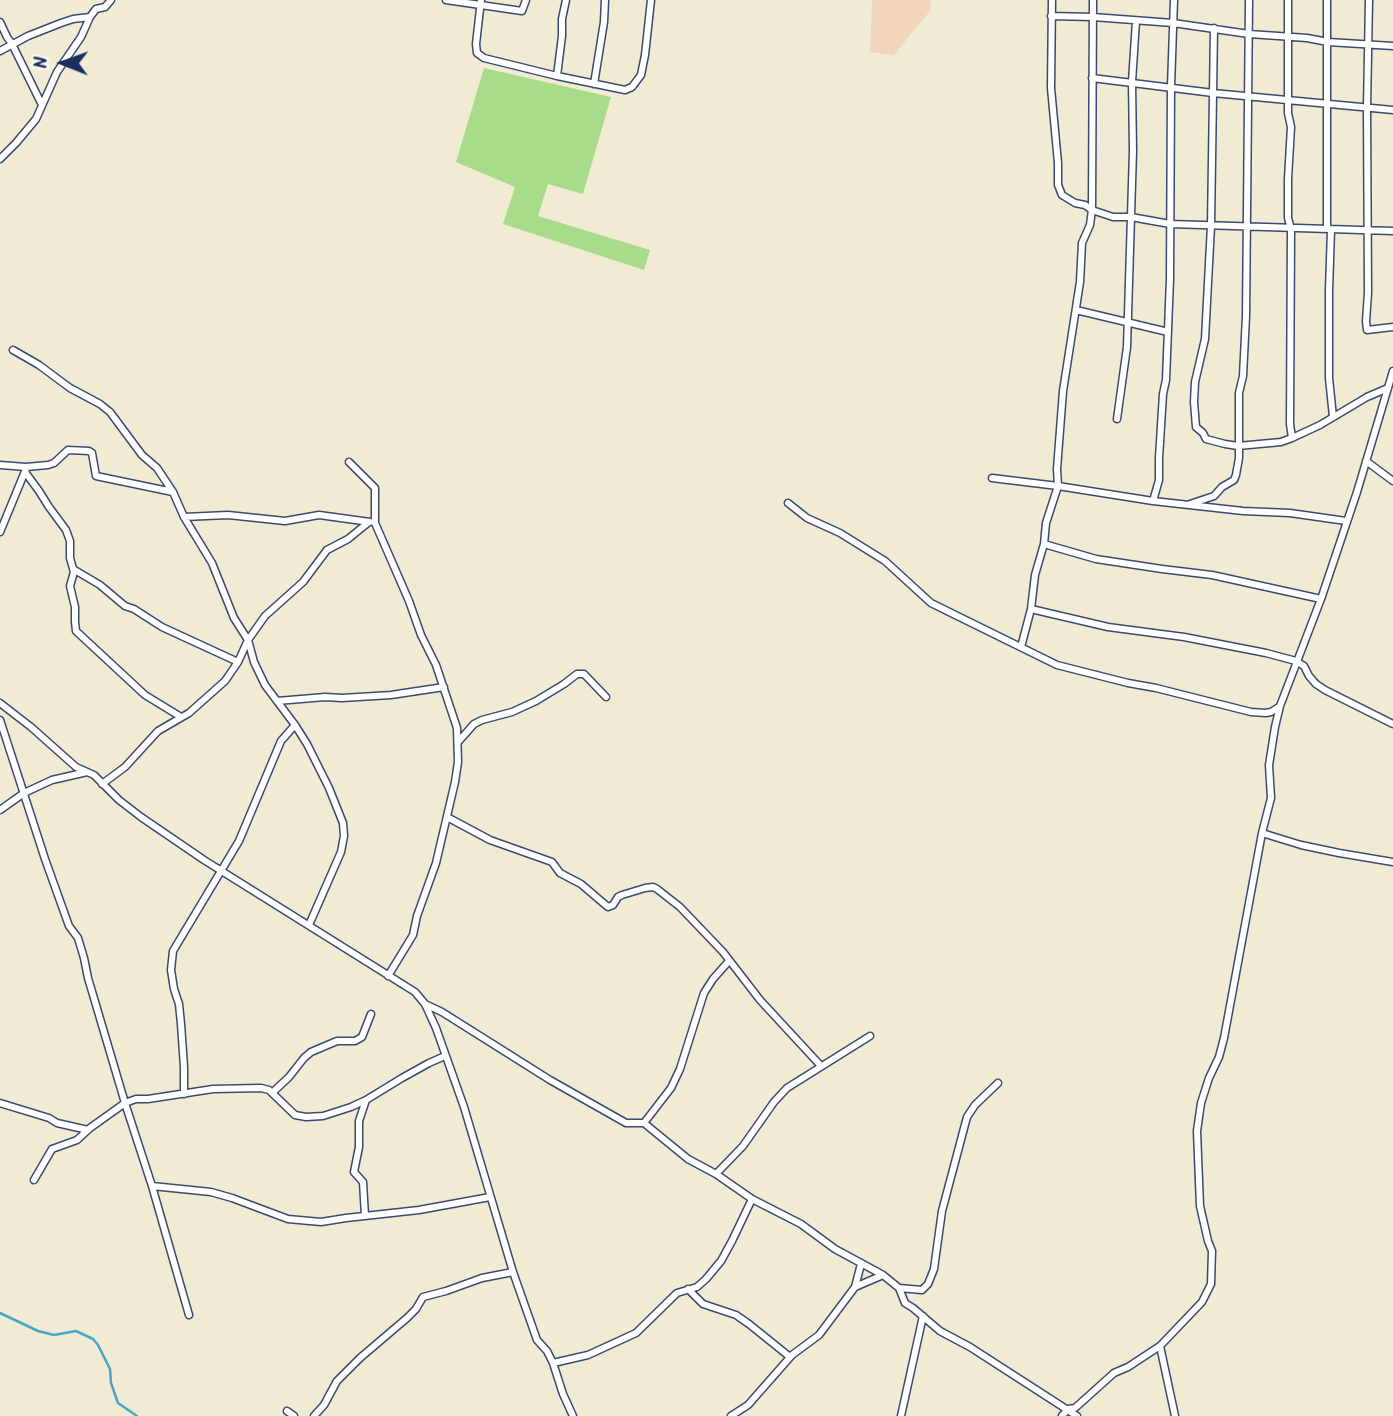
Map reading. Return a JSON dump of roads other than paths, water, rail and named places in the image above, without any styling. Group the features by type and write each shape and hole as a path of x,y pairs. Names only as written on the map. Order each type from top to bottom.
{"street":[{"path":"0,159 36,119 57,72 81,37 90,17 96,9 105,7 111,0"},
{"path":"446,0 481,2 522,10 526,0"},
{"path":"557,76 566,0"},
{"path":"594,84 605,0"},
{"path":"481,2 476,44 477,53 484,58 625,90 632,87 641,75 651,0"},
{"path":"1052,0 1051,88 1058,184 1062,195 1074,203 1113,217 1131,217 1170,224 1393,231"},
{"path":"1021,647 1031,609 1046,523 1058,486 1063,391 1080,282 1083,243 1092,210 1093,0"},
{"path":"1153,501 1159,480 1166,380 1174,0"},
{"path":"1190,504 1214,496 1222,487 1234,481 1237,475 1239,393 1246,342 1250,0"},
{"path":"1288,0 1292,438"},
{"path":"1327,0 1327,227 1331,230 1329,378 1333,417"},
{"path":"1369,0 1366,321 1367,330 1393,327"},
{"path":"1051,16 1173,23 1328,42 1393,46"},
{"path":"0,51 61,23 90,17"},
{"path":"1117,419 1126,347 1133,151 1132,82 1136,21"},
{"path":"0,22 42,105"},
{"path":"1214,28 1211,226 1205,340 1195,382 1196,427 1206,439 1238,446 1266,444 1292,438 1388,388"},
{"path":"1092,78 1248,97 1393,110"},
{"path":"1076,310 1168,332"},
{"path":"13,350 110,412 133,445 157,468 212,564 234,618 248,640 254,662 265,685 307,744 329,788 343,823 344,836 341,852 309,925"},
{"path":"1062,1416 1068,1409 1075,1408 1114,1373 1160,1346 1202,1302 1211,1284 1212,1251 1200,1206 1197,1131 1209,1078 1224,1038 1271,798 1269,765 1275,727 1296,661 1321,599 1393,370"},
{"path":"0,465 26,470 48,466 68,450 89,451 92,453 96,476 173,492"},
{"path":"1366,461 1393,481"},
{"path":"349,462 375,488 372,523 436,665 457,728 455,782 436,863 416,915 413,935 388,976"},
{"path":"0,531 26,470"},
{"path":"26,470 48,507 65,527 70,541 74,575 70,586 75,607 76,631 145,695 181,717"},
{"path":"992,478 1153,501 1243,511 1290,513 1346,521"},
{"path":"788,503 807,518 840,533 885,561 931,603 1057,665 1251,712 1271,712 1280,706"},
{"path":"184,517 228,515 285,521 319,515 372,523"},
{"path":"102,784 125,767 158,731 189,713 225,681 265,616 303,582 327,550 372,523"},
{"path":"1044,544 1096,559 1212,575 1321,599"},
{"path":"73,569 100,585 125,606 162,627 238,662"},
{"path":"1031,609 1108,627 1184,637 1296,661 1304,666 1309,676 1325,690 1393,724"},
{"path":"458,742 474,724 536,701 577,674 584,674 606,696"},
{"path":"277,701 325,696 342,698 391,695 444,687"},
{"path":"0,703 76,767 94,775 141,817 415,992 425,1004 474,1138 513,1272 537,1340 553,1363 573,1416"},
{"path":"0,720 69,926 78,938 189,1315"},
{"path":"184,1094 181,1024 179,1004 172,982 172,958 179,941 239,841 281,741 295,725"},
{"path":"0,810 24,793 52,780 87,772"},
{"path":"447,817 490,840 552,862 560,873 581,884 608,907 622,895 645,888 657,889 680,907 723,952 760,1000 821,1066"},
{"path":"1262,834 1301,845 1393,862"},
{"path":"644,1123 671,1088 680,1069 704,993 729,961"},
{"path":"425,1004 626,1123 644,1123 688,1158 752,1199 801,1224 835,1249 883,1275 898,1288 905,1303 940,1331 970,1347 1077,1416"},
{"path":"272,1093 312,1052 337,1041 355,1041 362,1037 371,1014"},
{"path":"716,1174 743,1146 787,1088 870,1035"},
{"path":"34,1180 52,1149 74,1141 125,1103 136,1099 213,1089 261,1088 269,1090 289,1111 299,1117 323,1116 366,1100 410,1073 445,1056"},
{"path":"898,1288 919,1291 929,1284 934,1269 942,1211 967,1117 975,1105 999,1083"},
{"path":"365,1216 363,1182 354,1172 359,1147 359,1122 366,1100"},
{"path":"0,1103 57,1123 88,1130"},
{"path":"152,1186 211,1192 288,1219 321,1222 419,1210 490,1197"},
{"path":"553,1363 588,1355 636,1333 677,1293 697,1287 721,1261 752,1199"},
{"path":"731,1416 755,1399 790,1357 819,1335 855,1287 861,1264"},
{"path":"314,1416 324,1405 337,1381 407,1318 424,1297 482,1278 513,1272"},
{"path":"855,1287 883,1275"},
{"path":"688,1289 703,1304 736,1315 790,1357"},
{"path":"901,1416 923,1316"},
{"path":"1160,1346 1175,1416"},
{"path":"286,1411 294,1416"}],"waterway":[{"path":"0,1313 38,1331 54,1335 76,1331 93,1339 110,1369 111,1383 118,1403 137,1416"}]}
